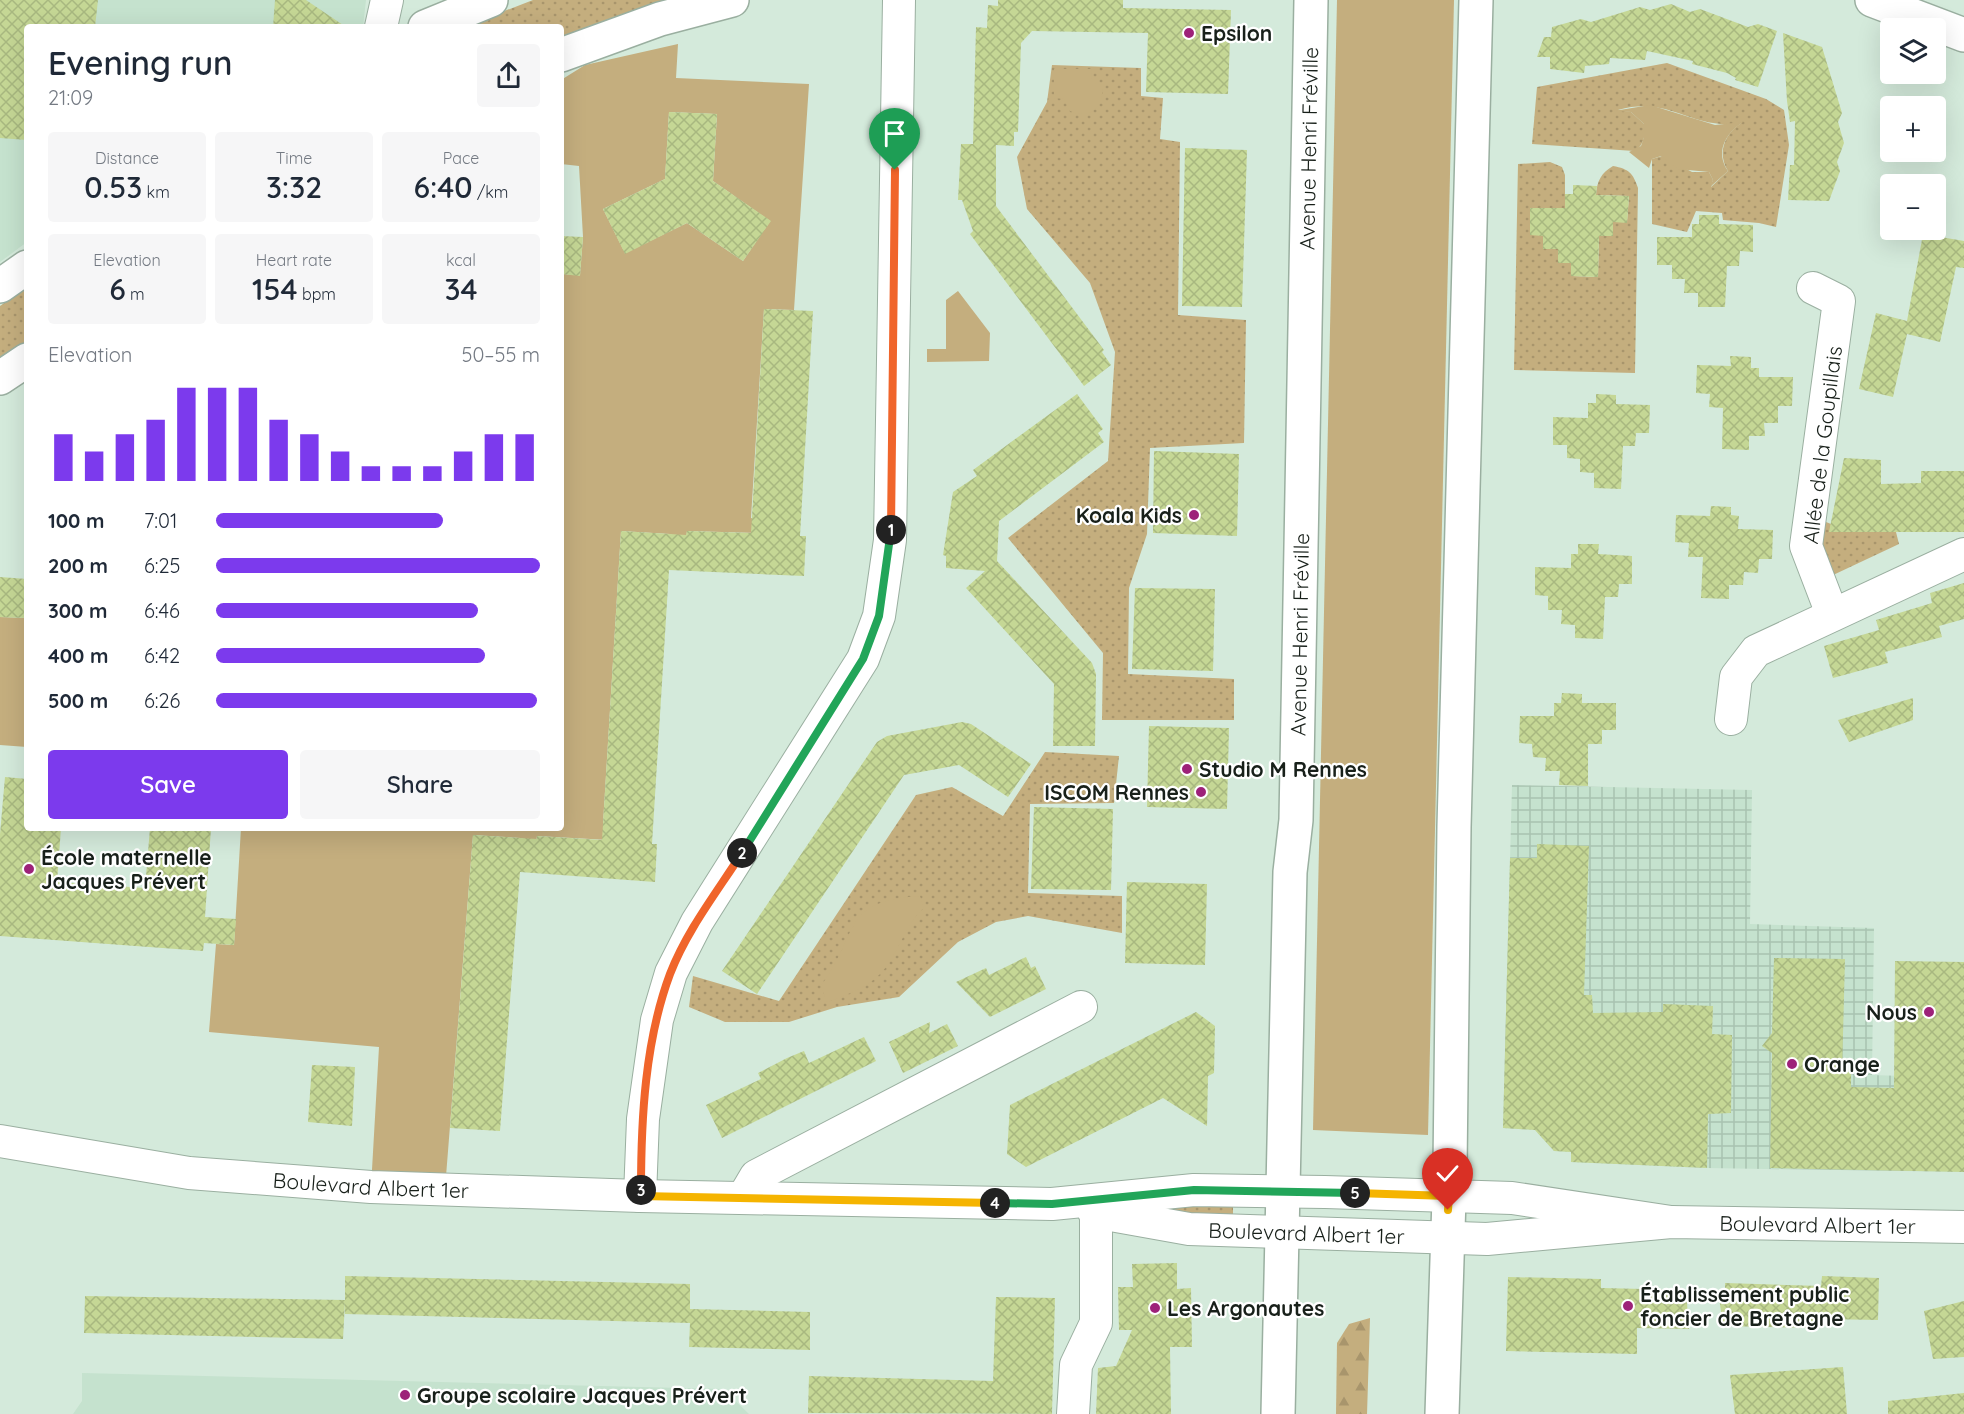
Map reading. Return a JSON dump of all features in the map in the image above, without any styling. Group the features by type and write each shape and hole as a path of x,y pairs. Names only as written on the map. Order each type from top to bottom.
{"main road":[{"path":"431,24 491,0"},
{"path":"564,54 660,18 732,0"},
{"name":"Avenue Henri Fréville","path":"1278,1414 1290,872 1297,810 1311,0"},
{"path":"1442,1414 1449,1196 1454,827 1476,0"},
{"path":"1872,0 1964,35"},
{"path":"0,286 24,269"},
{"path":"0,378 24,362"}],"street":[{"path":"382,24 387,0"},
{"path":"640,1196 643,1119 657,1020 670,973 697,922 863,659 879,616 890,540 899,0"},
{"name":"Allée de la Goupillais","path":"1813,288 1839,301 1806,546 1832,614"},
{"path":"1731,719 1736,677 1756,651 1964,554"},
{"path":"743,1198 756,1176 1081,1007"},
{"name":"Boulevard Albert 1er","path":"0,1140 189,1173 269,1181 640,1196 1052,1204 1194,1190 1449,1196 1530,1199 1671,1222"},
{"name":"Boulevard Albert 1er","path":"1052,1204 1189,1228 1487,1239 1671,1222 1964,1227"},
{"path":"1073,1414 1076,1365 1096,1323 1096,1213"}],"shaded area":[{"path":"0,0 366,0 363,24 24,24 24,244 0,262"},
{"name":"Orange","path":"1512,785 1752,790 1750,924 1874,928 1872,1075 1964,1078 1964,1172 1707,1168 1571,1162 1571,1152 1554,1151 1535,1130 1503,1128"},
{"name":"Groupe scolaire Jacques Prévert","path":"82,1373 723,1389 749,1414 73,1414 82,1401"}],"green space":[{"path":"533,0 697,0 564,44 564,24 471,24"},
{"path":"1337,0 1454,0 1428,1135 1313,1130"},
{"path":"678,44 676,78 809,84 794,310 764,309 751,518 757,519 757,533 687,531 686,540 670,534 621,531 603,824 610,825 608,840 537,836 536,843 521,838 473,835 445,1189 371,1187 379,1047 209,1032 216,944 234,945 241,831 564,831 564,274 580,275 583,237 579,166 564,164 564,78 585,65","holes":["669,112 717,114 713,181 770,221 743,261 687,223 625,253 603,209 665,179"]},
{"path":"1667,63 1766,99 1784,110 1789,145 1776,227 1723,220 1722,213 1696,211 1687,232 1652,224 1652,159 1662,156 1692,172 1709,172 1713,180 1711,187 1728,171 1723,158 1724,145 1730,133 1741,123 1708,122 1653,107 1636,107 1618,110 1631,112 1644,124 1644,139 1634,151 1532,144 1537,87"},
{"path":"1052,65 1141,68 1141,96 1163,98 1160,139 1180,142 1178,315 1246,320 1244,443 1150,448 1147,534 1129,588 1128,674 1234,679 1234,720 1102,720 1103,653 1008,538 1108,461 1115,352 1090,283 1027,209 1017,157 1047,102"},
{"path":"1054,69 1092,69 1091,79 1102,88 1098,106 1089,113 1077,113 1070,111 1064,99 1054,98"},
{"path":"1650,105 1715,125 1743,122 1731,132 1722,150 1724,164 1728,171 1710,187 1713,180 1709,172 1678,169 1661,156 1652,159 1649,168 1629,152 1641,146 1644,124 1631,112 1614,111"},
{"path":"1550,162 1562,167 1565,175 1565,208 1530,208 1530,235 1543,235 1543,249 1558,249 1558,263 1571,263 1572,276 1598,277 1599,235 1613,235 1613,222 1627,222 1629,196 1596,195 1597,186 1605,172 1613,166 1627,170 1636,183 1638,188 1635,373 1514,370 1518,164"},
{"path":"24,289 24,351 0,368 0,306"},
{"path":"958,291 990,333 989,361 927,362 927,349 946,349 946,300"},
{"path":"1826,522 1831,524 1830,532 1896,532 1899,544 1831,576 1818,535"},
{"path":"0,617 24,618 24,747 0,745"},
{"path":"1045,752 1119,756 1114,803 1030,804 1028,893 1122,896 1122,933 1028,916 996,922 958,942 899,997 837,1007 789,1022 725,1022 689,1007 693,976 779,1001 916,795 952,787 1003,816"},
{"path":"920,896 924,908 912,922 880,974 859,989 827,1002 821,986 855,923 876,905 894,899"},
{"path":"1194,1202 1233,1202 1233,1222 1141,1211"},
{"path":"1370,1318 1367,1414 1336,1414 1337,1343 1349,1324"}],"building":[{"path":"0,0 98,0 95,24 24,24 24,140 0,138"},
{"path":"275,0 306,0 342,24 273,24"},
{"path":"998,0 1123,0 1123,8 1231,10 1228,94 1146,92 1148,33 1032,31 1021,43 1018,132 1014,132 1014,146 996,145 996,206 1104,350 1102,352 1111,365 1084,386 970,234 973,231 962,200 958,200 961,144 973,144 976,27 987,28 988,5 998,6"},
{"path":"1671,4 1690,12 1700,9 1748,27 1758,24 1777,31 1758,87 1735,80 1736,78 1727,73 1692,64 1693,61 1647,51 1645,60 1610,58 1609,64 1585,66 1584,73 1550,69 1550,57 1537,57 1544,37 1551,37 1552,27 1581,19 1591,22 1640,7 1650,10"},
{"path":"1783,33 1822,47 1842,113 1838,122 1844,143 1837,162 1840,171 1829,201 1788,200 1790,165 1794,165 1795,121 1790,122 1787,101"},
{"path":"669,112 717,114 713,181 771,221 743,261 687,223 625,254 603,209 665,179"},
{"path":"1185,148 1247,150 1242,307 1182,306"},
{"path":"1573,185 1597,186 1596,195 1629,196 1627,223 1613,222 1613,236 1599,236 1598,277 1571,276 1571,263 1558,263 1558,249 1543,249 1543,236 1530,235 1530,208 1565,208 1565,194 1573,194"},
{"path":"1699,215 1719,215 1719,224 1753,225 1753,252 1740,251 1739,266 1727,266 1725,307 1698,307 1698,293 1684,293 1685,279 1672,279 1672,265 1657,265 1657,237 1692,237 1692,224 1699,224"},
{"path":"564,236 583,237 580,276 564,274"},
{"path":"1946,238 1964,241 1964,268 1956,267 1940,342 1907,334 1893,397 1859,389 1876,313 1907,321 1922,240 1946,240"},
{"path":"764,309 813,311 800,536 806,536 804,576 669,570 652,844 657,844 655,882 520,872 500,1131 450,1128 473,835 602,840 621,531 686,535 687,531 751,533"},
{"path":"1730,356 1751,357 1751,368 1759,368 1759,377 1793,377 1792,406 1778,406 1778,423 1764,423 1765,436 1749,436 1749,450 1722,449 1723,408 1709,407 1710,394 1696,393 1697,365 1731,366"},
{"path":"1077,394 1103,429 1098,433 1104,442 999,521 997,561 1092,663 1096,674 1095,746 1053,746 1054,684 966,588 985,571 946,568 946,556 943,555 953,492 977,476 973,470"},
{"path":"1596,394 1616,395 1616,404 1650,405 1649,433 1636,433 1635,446 1623,446 1621,489 1594,488 1594,473 1580,472 1580,459 1567,458 1567,445 1553,445 1553,417 1588,418 1588,403 1596,403"},
{"path":"1154,451 1239,454 1237,536 1153,533"},
{"path":"1844,458 1881,460 1881,484 1921,483 1921,471 1964,471 1964,532 1829,532"},
{"path":"1711,506 1731,507 1731,515 1739,516 1738,529 1773,530 1772,559 1759,559 1758,573 1744,572 1743,585 1729,585 1729,599 1701,598 1703,557 1688,557 1689,543 1675,542 1676,515 1710,516"},
{"path":"1578,544 1599,544 1598,554 1632,556 1632,584 1619,584 1618,597 1605,597 1603,639 1575,638 1575,625 1561,624 1562,610 1548,610 1548,596 1535,595 1535,567 1571,568 1571,554 1578,554"},
{"path":"0,577 24,579 24,618 0,617"},
{"path":"1964,583 1964,619 1939,626 1942,637 1885,652 1888,663 1833,678 1824,646 1879,630 1876,620 1932,603 1930,593"},
{"path":"1135,588 1215,589 1213,671 1132,669"},
{"path":"1562,693 1582,694 1582,703 1616,703 1616,730 1602,730 1602,744 1588,744 1588,786 1559,785 1560,771 1545,771 1546,758 1533,757 1532,744 1519,743 1520,716 1554,716 1554,703 1561,703"},
{"path":"1913,698 1913,720 1849,742 1838,720"},
{"path":"962,722 971,724 1031,764 1008,797 959,765 904,775 757,994 722,971 877,742 887,736"},
{"path":"1149,726 1229,728 1227,809 1147,807"},
{"path":"5,777 24,779 24,831 61,831 57,882 145,888 150,831 211,831 205,917 236,919 234,945 204,943 203,951 0,936 0,834"},
{"path":"1034,807 1113,809 1111,890 1031,889"},
{"path":"1537,844 1589,846 1584,995 1592,995 1593,1013 1663,1012 1663,1004 1713,1006 1712,1034 1732,1035 1731,1113 1708,1114 1707,1168 1571,1162 1571,1152 1554,1151 1535,1130 1503,1128 1510,858 1537,858"},
{"path":"1127,882 1207,884 1205,965 1125,963"},
{"path":"1026,957 1031,968 1035,966 1046,989 990,1017 956,982 986,968 989,975"},
{"name":"Orange","path":"1774,958 1845,959 1842,1072 1851,1072 1851,1087 1894,1088 1895,961 1964,962 1964,1172 1770,1168 1772,1053 1762,1046 1772,1033"},
{"path":"1196,1012 1215,1026 1214,1073 1208,1076 1207,1126 1163,1098 1026,1167 1007,1154 1010,1105"},
{"path":"930,1022 929,1033 947,1024 958,1046 903,1073 889,1042"},
{"path":"864,1037 876,1061 722,1138 706,1105 761,1079 758,1073 787,1058 804,1051 809,1063"},
{"path":"312,1065 355,1067 352,1126 308,1122"},
{"path":"1177,1263 1177,1289 1191,1288 1192,1347 1170,1347 1171,1414 1096,1414 1098,1368 1116,1366 1132,1330 1119,1330 1118,1287 1133,1287 1132,1264"},
{"path":"345,1276 690,1284 690,1309 810,1312 810,1350 689,1347 690,1323 345,1314 345,1302 343,1339 84,1333 85,1296 345,1300"},
{"path":"1822,1276 1879,1278 1878,1320 1821,1319 1820,1328 1723,1326 1718,1290 1725,1290 1725,1283 1821,1286"},
{"path":"1508,1277 1601,1279 1601,1288 1686,1290 1689,1329 1637,1328 1637,1354 1506,1351"},
{"path":"996,1297 1055,1298 1052,1414 808,1413 809,1376 993,1381"},
{"path":"1964,1301 1964,1357 1933,1359 1924,1311"},
{"path":"1843,1367 1847,1414 1735,1414 1730,1375"},
{"path":"1964,1393 1964,1414 1888,1414 1888,1401"}],"place":[{"name":"Epsilon","path":"1189,33"},
{"name":"Koala Kids","path":"1194,515"},
{"name":"Studio M Rennes","path":"1187,769"},
{"name":"ISCOM Rennes","path":"1201,792"},
{"name":"École maternelle Jacques Prévert","path":"29,869"},
{"name":"Nous","path":"1929,1012"},
{"name":"Orange","path":"1792,1064"},
{"name":"Établissement public foncier de Bretagne","path":"1628,1306"},
{"name":"Les Argonautes","path":"1155,1308"},
{"name":"Groupe scolaire Jacques Prévert","path":"405,1395"}],"route":[{"path":"895,170 896,234 894,244 890,540 879,616 863,659 697,922 670,973 657,1020 643,1119 640,1196 1052,1204 1114,1200 1194,1190 1242,1190 1449,1196 1448,1210"}]}
